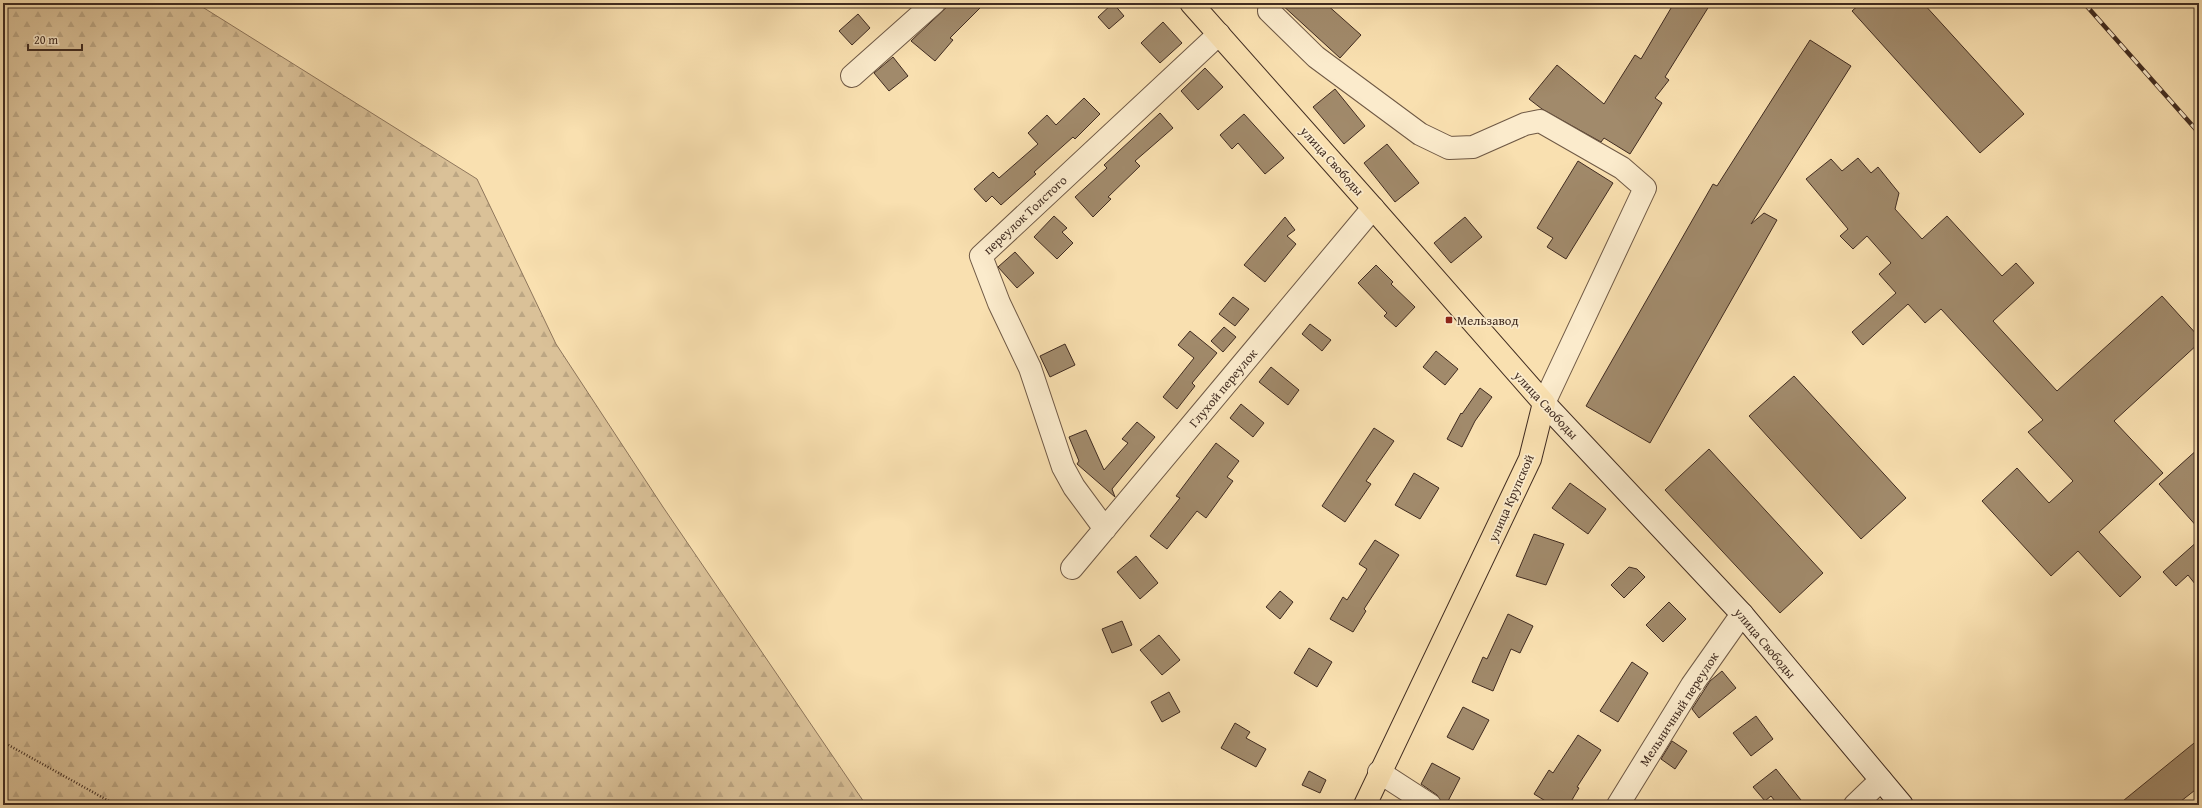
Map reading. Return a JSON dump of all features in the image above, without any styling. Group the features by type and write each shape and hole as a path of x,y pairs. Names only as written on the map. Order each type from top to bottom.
{"main road":[{"name":"улица Свободы","path":"1190,3 1544,403"},
{"name":"улица Крупской","path":"1365,805 1530,459 1544,403"}],"street":[{"path":"852,76 934,3"},
{"name":"улица Крупской","path":"1269,11 1316,57 1420,134 1432,140 1449,148 1473,147 1517,127 1540,121 1622,168 1645,188 1544,403"},
{"name":"переулок Толстого","path":"1105,529 1074,487 1063,467 1030,368 999,303 981,256 1219,34"},
{"name":"Глухой переулок","path":"1072,568 1373,208"},
{"name":"улица Свободы","path":"1544,403 1742,614 1902,805"},
{"name":"Мельничный переулок","path":"1618,805 1692,685 1742,614"},
{"path":"1380,772 1430,805"},
{"path":"1855,805 1881,780"}],"path":[{"path":"3,742 116,805"}],"green space":[{"path":"3,3 196,3 477,179 556,344 663,507 866,805 3,805"}],"building":[{"path":"951,3 985,3 950,38 953,40 935,61 911,41"},
{"path":"1113,3 1124,16 1109,29 1098,17"},
{"path":"1280,3 1325,3 1361,35 1340,58"},
{"path":"1674,3 1711,3 1665,77 1669,80 1655,98 1662,103 1630,154 1604,138 1601,142 1542,109 1529,99 1557,65 1604,104 1635,55 1641,59"},
{"path":"1861,3 1923,3 2024,114 1980,153 1852,11"},
{"path":"858,14 870,28 852,45 839,31"},
{"path":"1163,22 1182,43 1160,63 1141,43"},
{"path":"1810,40 1851,66 1751,224 1764,213 1777,220 1650,443 1586,406 1713,184 1717,186"},
{"path":"893,57 908,76 889,91 874,73"},
{"path":"1205,68 1223,87 1198,110 1181,91"},
{"path":"1335,89 1365,126 1344,144 1313,107"},
{"path":"1084,98 1100,114 1075,139 1073,137 1034,172 1036,174 1001,205 992,196 986,202 974,189 993,172 999,178 1038,144 1028,133 1047,115 1056,125"},
{"path":"1160,113 1173,128 1135,161 1140,166 1108,197 1111,199 1093,217 1075,197 1107,168 1104,165"},
{"path":"1244,114 1284,158 1265,174 1238,143 1232,149 1220,135"},
{"path":"1387,144 1419,183 1395,202 1364,163"},
{"path":"1858,158 1871,173 1878,167 1899,193 1895,209 1922,239 1947,216 2002,276 2016,263 2034,283 1993,321 2057,391 2162,296 2199,337 2199,343 2114,421 2163,473 2099,532 2141,577 2120,597 2078,551 2051,576 1982,501 2017,468 2049,503 2073,481 2028,432 2043,420 1941,309 1925,323 1908,304 1863,345 1852,332 1896,293 1879,274 1891,263 1867,236 1853,249 1840,236 1848,229 1806,179 1831,159 1842,171"},
{"path":"1578,161 1613,183 1566,259 1547,247 1553,238 1537,228"},
{"path":"1054,216 1067,228 1062,232 1073,243 1057,259 1034,237"},
{"path":"1285,217 1295,230 1287,236 1296,244 1265,282 1244,265"},
{"path":"1465,217 1482,237 1451,263 1434,243"},
{"path":"1015,252 1034,273 1017,288 998,267"},
{"path":"1376,265 1393,282 1391,284 1415,307 1396,327 1384,316 1387,313 1358,283"},
{"path":"1233,297 1249,309 1235,326 1219,314"},
{"path":"1310,324 1331,340 1322,351 1302,334"},
{"path":"1224,327 1236,337 1223,352 1211,341"},
{"path":"1190,331 1217,353 1192,383 1195,386 1177,409 1163,397 1194,358 1178,345"},
{"path":"1065,344 1075,365 1050,377 1040,356"},
{"path":"1436,351 1458,369 1445,385 1423,367"},
{"path":"1271,367 1299,390 1288,405 1259,382"},
{"path":"1794,376 1906,498 1861,539 1749,416"},
{"path":"1480,388 1492,397 1475,421 1462,447 1447,439 1461,413 1462,414"},
{"path":"1241,404 1264,423 1253,437 1230,418"},
{"path":"1137,422 1155,437 1112,489 1115,497 1077,464 1079,461 1069,437 1086,430 1104,470 1128,443 1122,439"},
{"path":"1374,428 1394,441 1366,481 1371,484 1345,522 1322,506"},
{"path":"1216,443 1239,461 1227,477 1233,481 1206,518 1197,511 1167,549 1150,536 1180,498 1176,496"},
{"path":"2199,448 2199,529 2159,484"},
{"path":"1709,449 1823,573 1780,613 1665,490"},
{"path":"1414,473 1439,488 1420,519 1395,505"},
{"path":"1570,483 1606,509 1588,534 1552,508"},
{"path":"1534,534 1564,544 1546,585 1516,576"},
{"path":"1375,540 1399,555 1364,609 1366,611 1353,632 1330,619 1343,597 1347,600 1367,569 1359,564"},
{"path":"2199,540 2199,589 2188,575 2176,586 2163,572"},
{"path":"1136,556 1158,583 1140,599 1117,572"},
{"path":"1629,567 1637,569 1645,577 1624,598 1611,585"},
{"path":"1280,591 1293,602 1280,619 1266,607"},
{"path":"1669,602 1686,619 1663,642 1646,625"},
{"path":"1508,614 1533,626 1520,653 1511,649 1493,691 1472,682 1483,657 1487,659"},
{"path":"1122,621 1132,645 1112,653 1102,629"},
{"path":"1159,635 1180,660 1162,675 1140,650"},
{"path":"1309,648 1332,662 1317,687 1294,673"},
{"path":"1632,662 1648,673 1618,722 1600,711"},
{"path":"1722,671 1736,688 1699,718 1692,709 1710,681"},
{"path":"1169,692 1180,712 1162,722 1151,702"},
{"path":"1463,707 1489,720 1473,750 1447,737"},
{"path":"1756,716 1773,739 1751,756 1733,733"},
{"path":"1235,723 1250,732 1246,738 1266,749 1256,767 1221,748"},
{"path":"1578,735 1601,750 1577,787 1579,788 1569,805 1552,805 1534,794 1549,770 1553,773"},
{"path":"2199,739 2199,787 2176,805 2118,805"},
{"path":"1672,741 1687,751 1675,769 1661,759"},
{"path":"1432,763 1460,778 1446,805 1442,805 1437,795 1421,784"},
{"path":"1776,769 1805,805 1778,805 1771,796 1765,801 1753,787"},
{"path":"1309,771 1326,780 1320,793 1302,785"}],"railway":[{"path":"2084,3 2199,133"}],"place":[{"name":"Мельзавод","path":"1449,320"}]}
